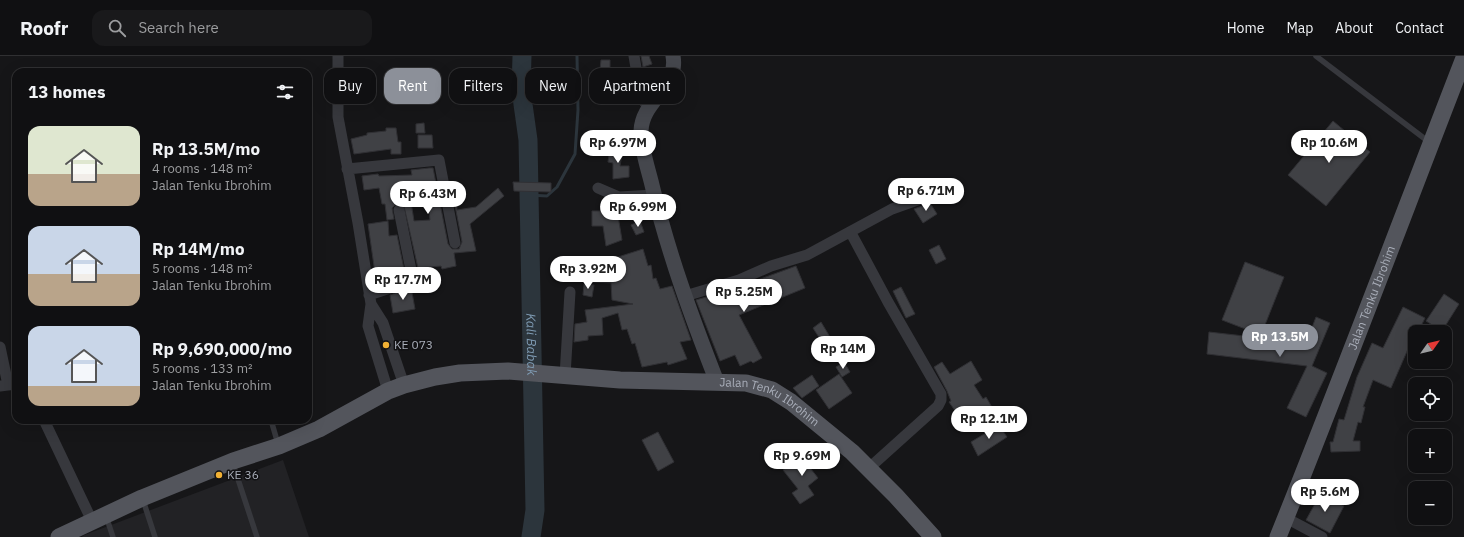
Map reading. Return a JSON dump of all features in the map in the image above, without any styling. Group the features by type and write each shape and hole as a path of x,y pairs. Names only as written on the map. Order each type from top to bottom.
{"main road":[{"name":"Jalan Tenku Ibrohim","path":"1278,537 1362,318 1397,236 1464,58"},
{"name":"Jalan Tenku Ibrohim","path":"59,537 142,498 233,461 278,446 318,429 404,385 460,372 508,371 620,380 746,383 760,386 783,396 826,430 896,496 933,537"}],"street":[{"path":"338,56 338,117 358,223 370,300 368,326 388,392"},
{"path":"634,56 641,97 648,107"},
{"path":"673,56 674,70 670,81 648,107 642,122 641,137 654,195 685,296 717,382"},
{"path":"347,169 439,160 455,243"},
{"path":"598,188 619,197 654,195"},
{"path":"685,296 739,280 771,266 807,255 851,233 892,209 931,195"},
{"path":"370,300 406,282 412,275 399,210"},
{"path":"851,233 874,278 941,394 941,400 938,406 868,469"},
{"path":"561,376 570,292"},
{"path":"370,300 384,322 404,385"},
{"path":"0,347 8,385"},
{"path":"46,424 99,517"},
{"path":"1286,518 1322,537"}],"lane":[{"path":"1316,56 1431,144"},
{"path":"272,424 278,446"},
{"path":"233,461 257,537"},
{"path":"142,498 154,537"},
{"path":"99,517 113,537"}],"shaded area":[{"path":"283,460 309,537 82,536"}],"building":[{"path":"641,56 649,56 652,64 643,67"},
{"path":"601,60 610,60 610,68 600,68"},
{"path":"1333,121 1370,152 1326,206 1288,175"},
{"path":"424,123 425,133 416,133 416,124"},
{"path":"386,128 396,128 398,142 401,142 401,154 391,154 391,149 354,154 351,139 367,135 367,133 386,131"},
{"path":"418,135 432,135 433,148 418,148"},
{"path":"610,147 623,149 620,166 629,166 629,177 613,179 613,163 608,162"},
{"path":"433,168 448,244 452,249 459,249 462,242 453,195 456,195 457,210 476,207 498,188 504,196 470,224 476,251 454,253 456,266 442,269 441,266 418,268 404,206 401,203 395,205 392,208 394,219 387,220 385,204 382,204 379,188 364,190 362,176 378,174 379,176 412,175 411,170","holes":["428,200 430,220 414,221 411,202"]},
{"path":"513,182 551,183 551,192 514,191"},
{"path":"930,203 937,214 923,223 914,209"},
{"path":"592,211 605,211 605,213 615,214 614,216 618,216 622,240 606,246 603,226 592,226"},
{"path":"388,221 389,236 397,235 404,269 375,273 368,224"},
{"path":"640,221 644,232 636,235 631,225"},
{"path":"939,245 946,259 936,264 929,250"},
{"path":"643,249 648,266 651,265 653,279 656,278 660,289 672,286 691,340 680,342 687,359 668,365 667,362 642,367 635,343 632,344 627,329 622,330 618,313 602,318 603,335 588,336 588,340 574,342 575,324 587,322 585,310 633,304 612,300 611,283 592,282 593,265"},
{"path":"1245,262 1284,277 1261,335 1222,320"},
{"path":"796,266 805,288 739,315 762,358 753,363 751,361 740,366 735,355 720,361 696,300 713,295 715,301 733,291 733,289"},
{"path":"584,284 594,285 592,297 583,295"},
{"path":"411,287 415,309 393,313 390,295"},
{"path":"901,287 915,314 906,318 893,291"},
{"path":"1444,294 1459,304 1446,325 1432,325 1426,321"},
{"path":"1403,307 1425,318 1422,325 1408,325 1408,349 1391,388 1373,380 1363,407 1365,407 1361,423 1358,422 1353,441 1360,441 1360,451 1331,452 1330,442 1333,442 1339,419 1344,420 1357,377 1372,343 1383,348"},
{"path":"1316,317 1330,323 1312,366 1327,373 1306,417 1287,408 1307,366 1207,354 1209,332 1306,343"},
{"path":"821,322 830,337 822,342 813,328"},
{"path":"971,361 982,380 974,385 983,399 986,397 993,409 961,426 955,416 958,415 949,402 951,401 947,391 934,367 942,362 950,374"},
{"path":"844,362 850,372 842,377 836,367"},
{"path":"839,374 852,393 829,409 816,390"},
{"path":"812,375 819,386 802,398 793,388"},
{"path":"999,425 1007,437 978,456 971,442"},
{"path":"658,432 674,462 658,471 642,440"},
{"path":"807,453 816,465 811,469 818,478 808,486 814,495 800,504 792,493 798,489 783,470"},
{"path":"1321,493 1344,506 1330,533 1306,520"}],"waterway":[{"name":"Kali Babak","path":"522,56 521,90 528,140 535,510 531,537"},
{"path":"529,195 547,196 557,187 575,154 578,110 577,56"}],"place":[{"name":"KE 073","path":"386,345"},
{"name":"KE 36","path":"219,475"}]}
